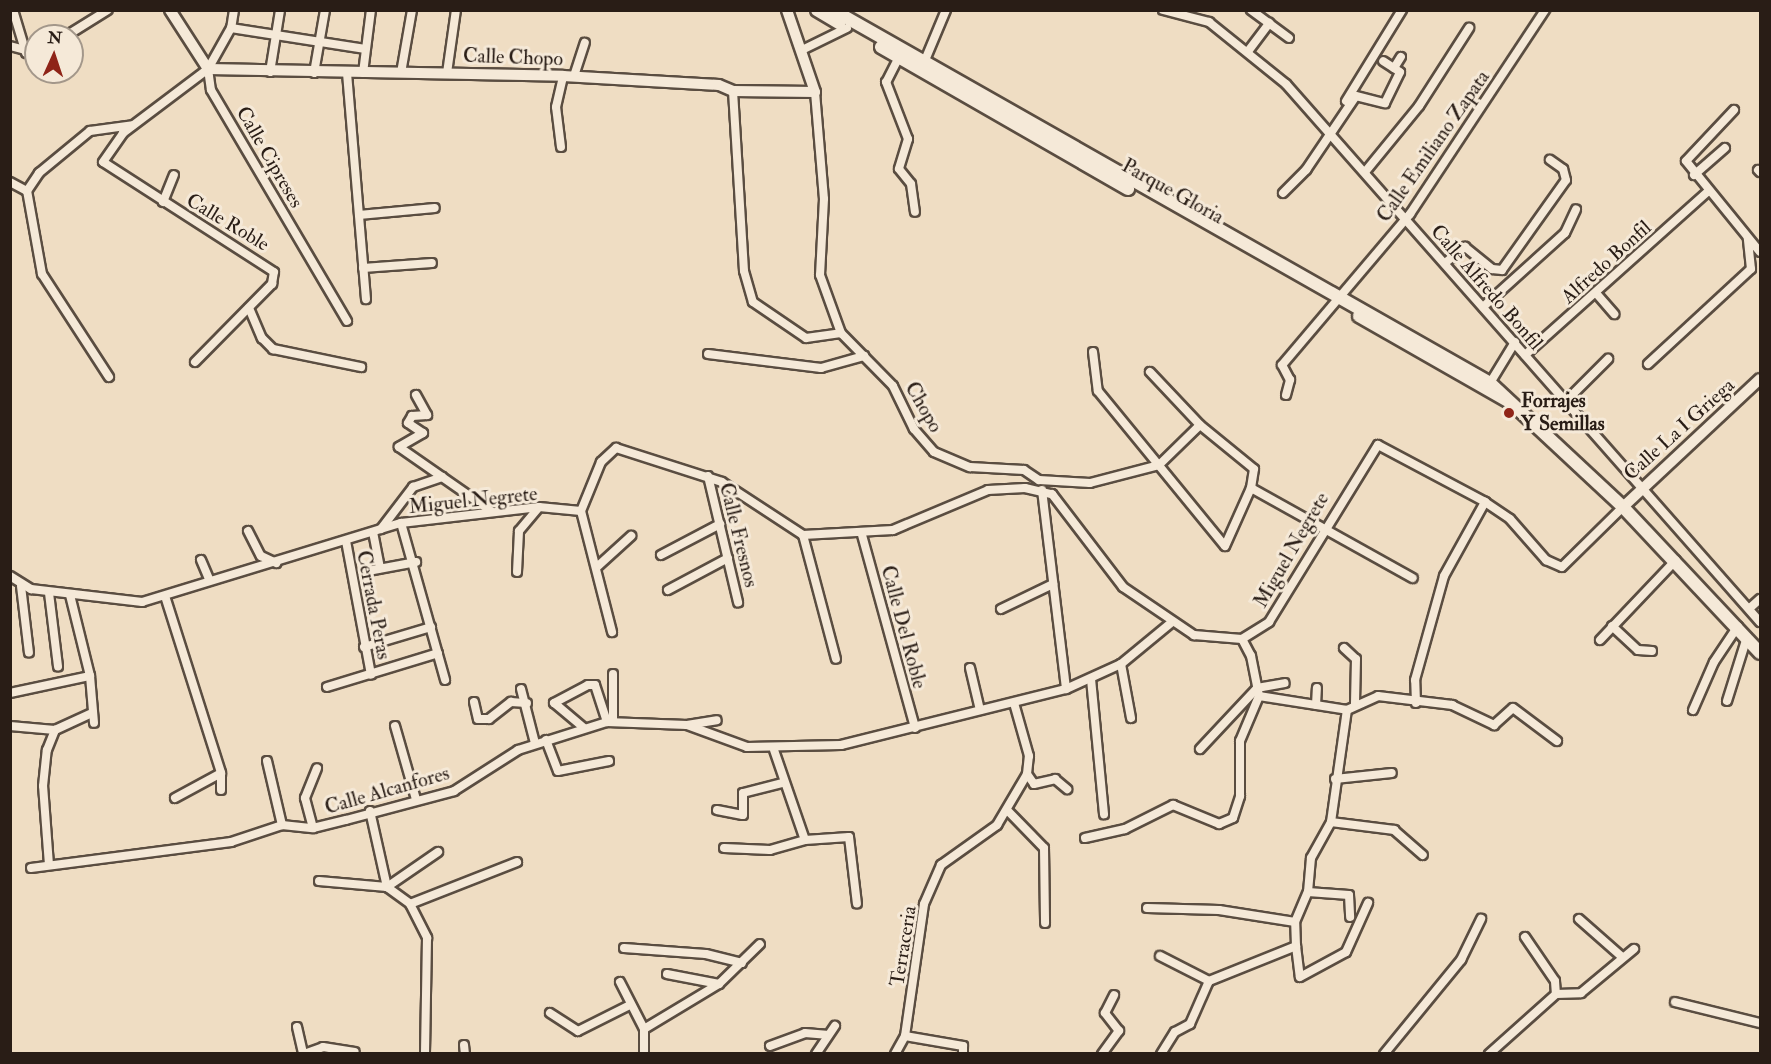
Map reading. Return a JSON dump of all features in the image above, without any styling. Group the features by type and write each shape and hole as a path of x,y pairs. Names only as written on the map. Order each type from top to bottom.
{"main road":[{"name":"Parque Gloria","path":"817,10 899,57 923,66"},
{"name":"Parque Gloria","path":"833,10 923,66 1131,186 1339,299 1511,402"},
{"name":"Parque Gloria","path":"1422,349 1490,383 1623,507 1676,560 1761,653"}],"street":[{"path":"13,10 24,36"},
{"path":"84,25 108,10"},
{"name":"Calle Cipreses","path":"170,10 208,69 211,90 242,147 347,321"},
{"path":"10,192 24,189 39,173 90,131 133,124 208,69 231,28 234,10"},
{"path":"270,72 280,10"},
{"path":"315,72 325,10"},
{"path":"363,73 364,49 371,10"},
{"path":"401,73 412,10"},
{"path":"447,73 456,10"},
{"path":"923,66 946,10"},
{"name":"Calle Alfredo Bonfil","path":"1163,10 1194,13 1250,50 1329,131 1565,402 1751,608 1761,622"},
{"path":"1251,10 1289,38"},
{"path":"1329,131 1402,10"},
{"name":"Calle Emiliano Zapata","path":"1286,395 1290,380 1282,365 1405,219 1545,10"},
{"path":"787,11 815,92"},
{"path":"1250,50 1269,24"},
{"path":"231,28 364,49"},
{"path":"802,50 847,28"},
{"path":"1365,172 1419,106 1469,28"},
{"path":"561,147 556,107 568,76 585,43"},
{"path":"899,57 886,82 908,139 898,169 911,184 915,212"},
{"path":"1394,68 1401,57"},
{"path":"1283,193 1356,96 1385,103 1400,79 1394,68 1383,61"},
{"name":"Calle Chopo","path":"208,69 568,76 719,85 733,91 815,92"},
{"path":"347,72 366,298"},
{"path":"733,91 744,271 753,302 806,338 841,333"},
{"name":"Chopo","path":"815,92 825,218 817,265 841,333 893,386 914,429 934,452 949,462 1024,470 1039,480 1090,483 1159,465 1200,425"},
{"path":"1734,110 1688,157 1694,175 1707,192 1761,252"},
{"name":"Calle Roble","path":"133,124 104,166 271,268 272,284 195,362"},
{"path":"1694,175 1725,148"},
{"path":"1445,263 1465,247 1492,269 1502,270 1566,180 1563,169 1550,160"},
{"path":"163,202 174,175"},
{"path":"10,182 24,189"},
{"path":"24,189 42,274 109,376"},
{"name":"Alfredo Bonfil","path":"1526,355 1707,192"},
{"path":"359,215 435,208"},
{"path":"1484,307 1565,233 1576,209"},
{"path":"1648,364 1751,269 1748,238"},
{"path":"363,268 432,264"},
{"path":"1596,293 1614,314"},
{"path":"249,308 262,339 273,349 361,367"},
{"path":"1490,383 1515,342"},
{"path":"1093,352 1098,391 1225,546 1251,488 1254,469 1200,425 1150,372"},
{"path":"708,354 821,368 864,356"},
{"path":"1565,402 1608,359"},
{"name":"Calle La I Griega","path":"1623,507 1641,486 1761,379"},
{"path":"417,395 427,415 412,416 408,423 423,433 399,447 490,511"},
{"name":"Miguel Negrete","path":"1242,639 1269,622 1322,527 1378,445 1485,502 1510,519 1546,560 1562,567 1623,507"},
{"path":"612,632 598,566 581,511 601,462 616,448 708,476 803,535 862,535 893,530 988,490 1043,492 1060,500 1123,587 1171,623 1194,635 1242,639 1258,692 1240,741 1240,796 1229,822 1219,824 1173,805 1125,829 1085,838"},
{"name":"Calle Fresnos","path":"708,476 738,602"},
{"path":"380,568 377,531 412,487 442,477"},
{"path":"1039,480 1043,492 1066,689"},
{"path":"1251,488 1413,578"},
{"path":"1416,703 1415,680 1444,576 1485,502"},
{"path":"517,572 519,531 539,507"},
{"name":"Miguel Negrete","path":"10,576 21,586 49,593 132,602 165,596 209,579 277,564 401,523 539,507 581,511"},
{"path":"401,523 416,562 445,680"},
{"path":"661,555 720,524"},
{"path":"248,531 261,556 277,564"},
{"path":"803,535 836,659"},
{"name":"Calle Del Roble","path":"862,535 915,728"},
{"path":"598,566 631,536"},
{"name":"Cerrada Peras","path":"346,541 371,675"},
{"path":"668,590 728,558"},
{"path":"201,560 209,579"},
{"path":"1600,640 1676,560"},
{"path":"368,571 416,562"},
{"path":"1001,609 1053,584"},
{"path":"21,586 29,653"},
{"path":"49,593 58,666"},
{"path":"70,595 90,676 94,723"},
{"path":"165,596 221,773 221,790"},
{"path":"1751,608 1761,599"},
{"path":"1014,703 1066,689 1121,664 1171,623"},
{"path":"1612,626 1638,650 1652,651"},
{"path":"1693,710 1714,662 1738,626"},
{"path":"364,647 431,627"},
{"path":"1727,701 1747,637"},
{"path":"1344,648 1356,659 1355,704"},
{"path":"327,687 438,653"},
{"path":"1121,664 1131,718"},
{"path":"970,669 980,710"},
{"path":"610,722 614,674"},
{"path":"10,693 90,676"},
{"path":"1091,679 1104,814"},
{"path":"1200,749 1258,692 1285,683"},
{"path":"584,729 554,704 588,685 595,685 610,722"},
{"path":"1316,705 1317,688"},
{"path":"521,689 527,703 535,743"},
{"path":"1258,692 1347,710"},
{"path":"1368,903 1346,952 1300,977 1295,922 1308,892 1311,858 1331,822 1335,778 1347,710 1355,704 1378,696 1416,703 1452,705 1494,725 1513,708 1557,741"},
{"path":"474,702 477,719 489,719 511,702 527,703"},
{"name":"Calle Alcanfores","path":"31,868 231,842 282,825 313,828 468,784 535,743 610,722 687,725 747,747 774,750 841,745 1014,703"},
{"name":"Terraceria","path":"895,1053 905,1036 924,904 941,865 1009,812 1027,774 1029,756 1014,703"},
{"path":"10,726 55,730 92,713"},
{"path":"687,725 717,720"},
{"path":"395,726 416,799"},
{"path":"49,864 43,786 55,730"},
{"path":"546,740 558,771 609,761"},
{"path":"774,750 782,783 805,840"},
{"path":"267,761 282,825"},
{"path":"313,828 305,798 317,768"},
{"path":"175,798 221,773"},
{"path":"1335,778 1392,773"},
{"path":"1027,774 1034,784 1055,779 1067,789"},
{"path":"717,810 743,816 743,793 782,783"},
{"path":"370,811 387,887"},
{"path":"1009,812 1044,848 1045,923"},
{"path":"1331,822 1394,830 1423,855"},
{"path":"724,848 770,850 805,840 849,837 857,904"},
{"path":"387,887 438,852"},
{"path":"410,904 517,862"},
{"path":"319,881 387,887 410,904 427,938 425,1053"},
{"path":"1308,892 1349,895 1350,917"},
{"path":"1147,908 1219,910 1295,922"},
{"path":"1384,1053 1461,960 1481,919"},
{"path":"1579,919 1621,956"},
{"path":"1525,938 1555,981 1556,994"},
{"path":"644,1029 719,984 760,944"},
{"path":"1161,1053 1175,1032 1190,1024 1209,981 1296,946"},
{"path":"624,948 706,954 742,963"},
{"path":"1489,1053 1556,994 1581,993 1621,956 1634,949"},
{"path":"1160,956 1209,981"},
{"path":"667,974 719,984"},
{"path":"620,982 644,1029 644,1053"},
{"path":"1102,1053 1119,1031 1105,1013 1114,995"},
{"path":"1675,1002 1761,1023"},
{"path":"550,1013 578,1031 630,1005"},
{"path":"816,1053 826,1035 835,1026"},
{"path":"297,1027 304,1053 323,1047 354,1052"},
{"path":"770,1046 805,1034 826,1035"},
{"path":"905,1036 963,1046 963,1053"}],"place":[{"name":"Forrajes Y Semillas","path":"1509,413"}]}
